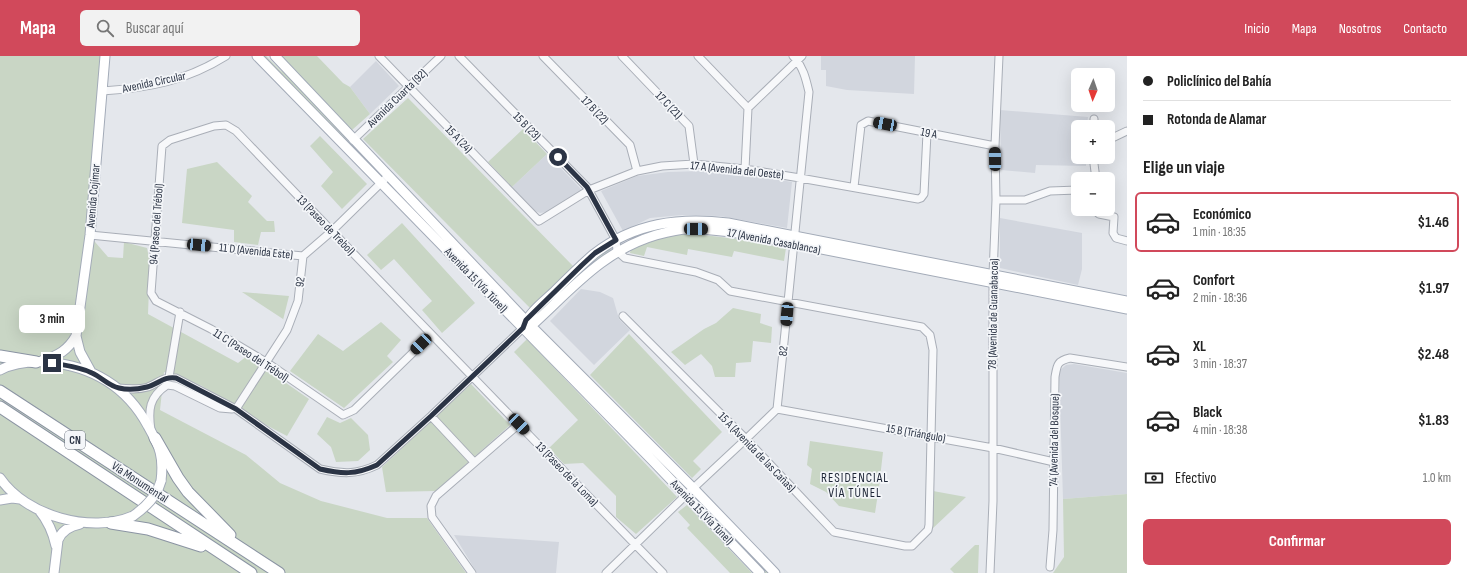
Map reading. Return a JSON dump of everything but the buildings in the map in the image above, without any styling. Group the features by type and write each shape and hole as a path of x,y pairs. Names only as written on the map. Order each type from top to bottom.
{"highway":[{"path":"0,356 36,362"},
{"name":"Vía Monumental","path":"0,391 280,573"},
{"name":"Vía Monumental","path":"0,407 251,573"},
{"path":"154,435 178,478 188,492 228,534 256,558"},
{"path":"111,523 148,529 174,536 228,558"}],"main road":[{"name":"Avenida Cojímar","path":"76,336 90,235 105,56"},
{"name":"Avenida 15 (Vía Túnel)","path":"257,56 381,183 693,488 775,573"},
{"name":"Avenida 15 (Vía Túnel)","path":"275,56 760,573"},
{"name":"17 (Avenida Casablanca)","path":"527,325 582,265 595,253 616,240 648,227 664,223 703,220 728,223 794,240 993,279 1127,309"},
{"name":"17 (Avenida Casablanca)","path":"527,325 589,272 617,251 646,238 672,230 688,229 727,231 794,240"},
{"name":"17 (Avenida Casablanca)","path":"993,279 1127,300"},
{"path":"36,362 60,354 71,344 76,336"},
{"path":"76,336 80,352 91,372"},
{"path":"0,370 7,366 19,363 36,362 67,365 91,372 118,388 133,403 143,416 154,435 162,459 161,481 154,496 142,510 134,516 111,523 84,523 73,525 64,531 58,540 54,573"},
{"path":"0,478 7,488 21,500 39,510 58,517 84,523"},
{"path":"0,500 12,498 21,500"},
{"path":"39,510 50,525 56,549"}],"street":[{"name":"Avenida Circular","path":"102,91 133,89 178,80 208,67 226,56"},
{"name":"15 A (24)","path":"379,56 539,221"},
{"name":"Avenida Cuarta (92)","path":"354,140 441,56"},
{"name":"15 B (23)","path":"459,56 589,190 616,240"},
{"name":"17 B (22)","path":"543,56 630,145 637,170"},
{"name":"17 C (21)","path":"622,56 689,126 694,164"},
{"path":"698,56 748,108"},
{"name":"78 (Avenida de Guanabacoa)","path":"990,573 992,545 993,279 996,200 995,146 999,56"},
{"path":"745,169 748,108 797,57"},
{"name":"82","path":"777,409 809,92 806,77 797,57"},
{"name":"19 A","path":"854,187 861,125 868,120 995,146"},
{"name":"13 (Paseo de Trebol)","path":"162,146 170,140 214,126 226,125 236,131 471,377"},
{"path":"1115,137 1127,131"},
{"name":"17 A (Avenida del Oeste)","path":"539,221 589,190 637,170 662,166 694,164 745,169 918,199 924,194 927,132"},
{"name":"94 (Paseo del Trébol)","path":"156,301 151,292 162,146"},
{"path":"303,256 332,231 388,176"},
{"path":"996,200 1025,200 1050,192 1071,190"},
{"path":"1109,216 1114,217 1113,233 1116,238 1127,241"},
{"name":"11 D (Avenida Este)","path":"90,235 303,256"},
{"path":"616,240 617,251 625,258 696,272 718,280 730,291 922,327 930,335 933,350 931,436"},
{"name":"92","path":"236,409 287,330 298,301 303,256"},
{"name":"11 C (Paseo del Trébol)","path":"156,301 211,329 266,362 343,415 354,410 431,335"},
{"path":"169,377 180,312"},
{"name":"15 A (Avenida de las Cañas)","path":"624,316 834,532 905,546 912,546 928,530 929,525 931,436"},
{"path":"118,388 134,389 147,387 169,377 185,382 236,409 320,469 335,473 348,474 366,470 377,465 527,325"},
{"name":"74 (Avenida del Bosque)","path":"1050,567 1053,530 1055,377 1057,364 1063,359 1070,358 1127,368"},
{"name":"13 (Paseo de la Loma)","path":"471,377 636,544 662,573"},
{"path":"154,435 149,416 153,398 160,390 167,386 175,386 220,408 236,409"},
{"path":"606,573 777,409"},
{"name":"15 B (Triángulo)","path":"777,409 931,436 1054,462"},
{"path":"431,416 474,462"},
{"path":"472,573 432,517 431,506 436,496 519,424"}],"shaded area":[{"path":"821,56 915,56 914,94 847,90 826,86 826,70 821,70"},
{"path":"376,61 399,86 370,114 350,87"},
{"path":"1000,110 1088,117 1088,120 1071,120 1071,164 1086,164 1086,166 1036,165 1035,173 1001,170"},
{"path":"547,154 581,189 580,192 547,212 540,213 535,211 512,187"},
{"path":"702,171 744,174 792,182 787,228 720,216 682,215 650,218 623,231 601,191 637,176 668,172"},
{"path":"1000,218 1082,233 1082,269 1078,285 1000,268"},
{"path":"581,289 600,292 613,298 619,319 630,330 594,365 550,321"},
{"path":"1074,364 1127,373 1127,494 1063,499 1059,371 1066,365"},
{"path":"454,535 559,542 556,573 477,573"}],"green space":[{"path":"0,56 101,56 89,235 108,257 123,258 124,242 147,248 150,263 148,314 238,363 247,356 309,399 287,436 202,386 164,372 160,410 246,455 280,483 321,501 387,518 427,518 466,573 0,573"},
{"path":"263,56 266,56 286,74 381,173 379,174 357,150 349,145"},
{"path":"281,56 317,56 343,83 350,87 370,114 352,130"},
{"path":"408,98 574,267 531,309 363,139"},
{"path":"523,129 547,154 512,187 488,162"},
{"path":"320,136 367,184 342,209 321,186 333,172 310,146"},
{"path":"217,162 252,196 248,202 267,221 274,221 275,232 261,232 258,245 234,242 234,230 182,223 187,169"},
{"path":"402,223 475,303 442,333 422,310 432,301 394,259 381,270 367,255"},
{"path":"677,234 691,234 745,240 786,248 784,261 734,251 732,257 688,249 687,255 647,247 644,256 630,253 631,248"},
{"path":"610,248 611,250 592,264 543,312 541,310 592,261"},
{"path":"242,292 289,296 283,320 283,319"},
{"path":"733,308 761,314 760,323 772,327 771,343 753,341 751,362 736,363 735,377 715,377 712,366 701,354 685,365 671,352 704,329 716,323"},
{"path":"381,322 401,340 387,356 393,362 344,408 290,371 318,334 343,351"},
{"path":"629,334 722,432 693,461 701,469 692,478 590,375"},
{"path":"527,339 677,497 636,534 616,517 616,496 583,463 564,464 549,448 578,420 514,352"},
{"path":"471,384 510,425 436,491 386,492 382,467"},
{"path":"327,417 340,423 351,418 368,435 370,450 358,461 336,462 331,447 317,434"},
{"path":"810,441 883,452 875,513 839,506 826,492 810,484 812,469 807,465"},
{"path":"933,491 966,497 931,530"},
{"path":"1127,494 1127,573 1053,573 1064,557 1063,499"},
{"path":"696,499 719,522 729,529 771,573 765,573 695,500"},
{"path":"687,505 752,573 730,573 687,528 690,525 678,512"},
{"path":"975,545 979,545 978,573 954,573 950,569"}],"district":[{"name":"RESIDENCIAL VÍA TÚNEL","path":"855,484"}],"route":[{"path":"52,363 67,365 91,372 118,388 134,389 147,387 169,377 176,378 236,409 320,469 335,473 348,474 366,470 377,465 395,450 523,328 526,320 582,265 595,253 616,240 587,187 558,157"}]}
